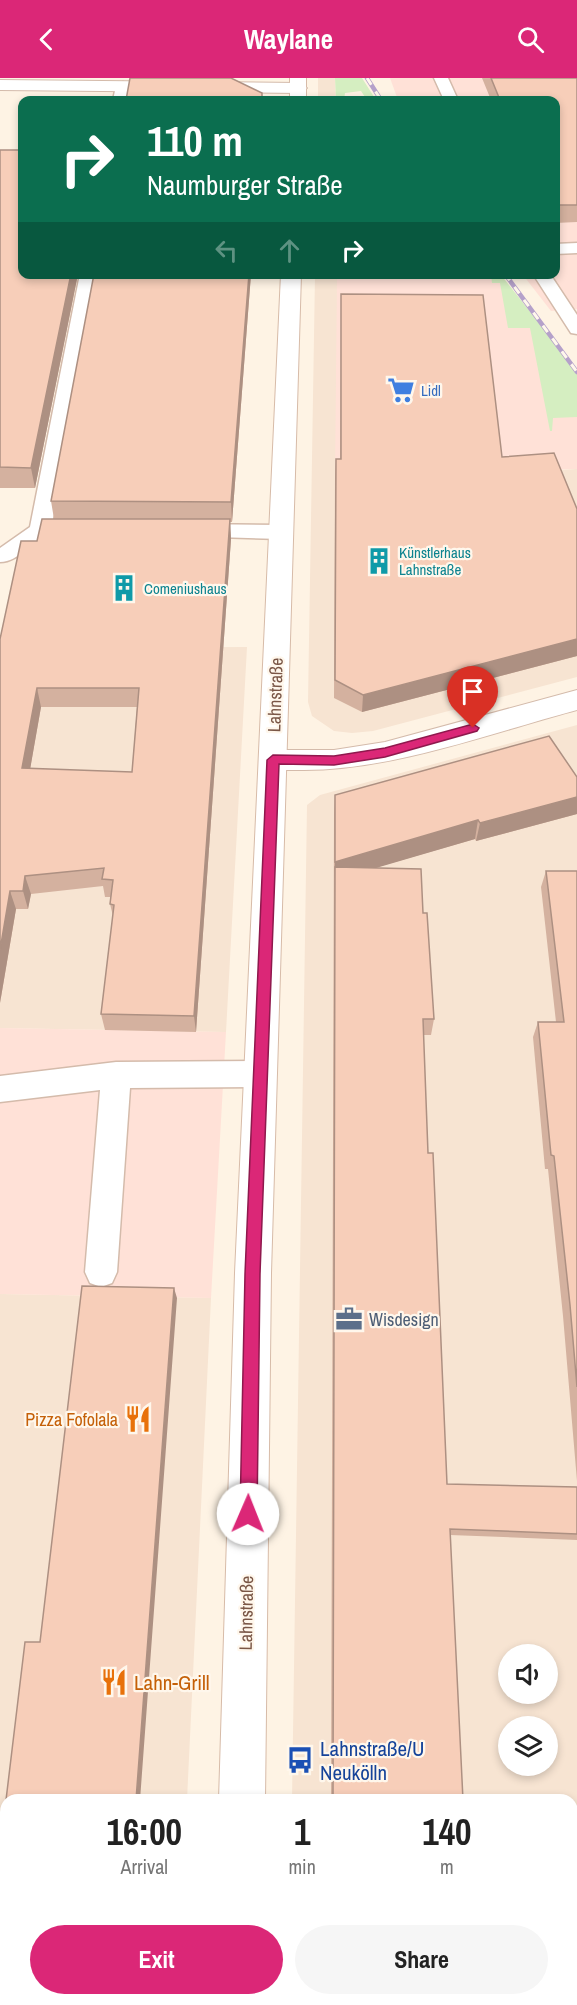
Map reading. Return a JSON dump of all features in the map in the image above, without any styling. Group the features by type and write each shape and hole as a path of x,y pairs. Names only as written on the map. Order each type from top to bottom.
{"street":[{"path":"0,85 61,82 121,93 298,89"},
{"name":"Lahnstraße","path":"242,1794 253,1274 291,279"},
{"path":"273,760 334,760 385,752 577,700"}],"lane":[{"path":"441,78 449,96"},
{"path":"560,249 577,248"},
{"path":"40,530 88,279"},
{"path":"544,279 577,329"},
{"path":"0,555 6,555 40,530 100,531"},
{"path":"172,531 281,531"},
{"path":"0,1089 116,1075 260,1074"},
{"path":"101,1272 116,1075"}],"shaded area":[{"path":"318,78 335,78 336,96 318,96"},
{"path":"390,78 577,78 577,309 551,311 526,279 560,279 560,96 397,96"},
{"path":"315,279 339,279 455,478 577,469 577,677 373,731 352,733 334,731 312,716 308,702"},
{"path":"337,279 497,279 577,377 577,469 335,477"},
{"path":"247,647 226,1032 0,1028 0,648"},
{"path":"577,725 577,1794 292,1794 307,805 320,795"},
{"path":"0,1028 226,1032 211,1298 0,1294"},
{"path":"0,1294 211,1298 187,1794 0,1794"}],"green space":[{"path":"335,78 362,78 373,96 364,96 361,91 336,96"},
{"path":"492,279 504,279 577,371 577,417 553,418 552,431 550,431 530,328 508,328 500,283 492,283"}],"building":[{"path":"130,78 231,78 262,93 262,96 127,96"},
{"path":"491,78 577,78 577,205 560,205 560,96 498,96"},
{"path":"0,150 18,150 18,279 70,279 31,468 0,467"},
{"path":"93,279 249,279 231,502 51,501"},
{"path":"341,294 483,295 502,457 554,453 577,509 577,639 363,695 335,680 336,459 341,459"},
{"path":"42,519 230,519 194,1016 101,1014 114,905 110,904 113,880 102,879 104,868 25,876 23,891 10,891 0,950 0,639 21,541 37,541","holes":["37,688 139,688 132,772 22,768"]},
{"path":"549,736 577,777 577,797 480,823 478,820 335,862 335,795"},
{"path":"335,867 421,869 423,913 427,913 434,1019 423,1019 428,1153 433,1153 447,1484 577,1487 577,1534 450,1529 463,1794 333,1794"},
{"path":"546,871 577,871 577,1387 538,1022 564,1022"},
{"path":"82,1286 174,1288 136,1794 7,1794 25,1642 40,1642"}],"railway":[{"path":"367,78 378,96"},
{"path":"509,279 577,372"}],"place":[{"name":"Lidl","path":"401,390"},
{"name":"Künstlerhaus Lahnstraße","path":"379,561"},
{"name":"Comeniushaus","path":"124,588"},
{"name":"Wisdesign","path":"349,1319"},
{"name":"Pizza Fofolala","path":"138,1419"},
{"name":"Lahn-Grill","path":"114,1682"},
{"name":"Lahnstraße/U Neukölln","path":"300,1760"}],"route":[{"path":"248,1514 253,1274 273,760 334,760 385,752 473,728"}]}
